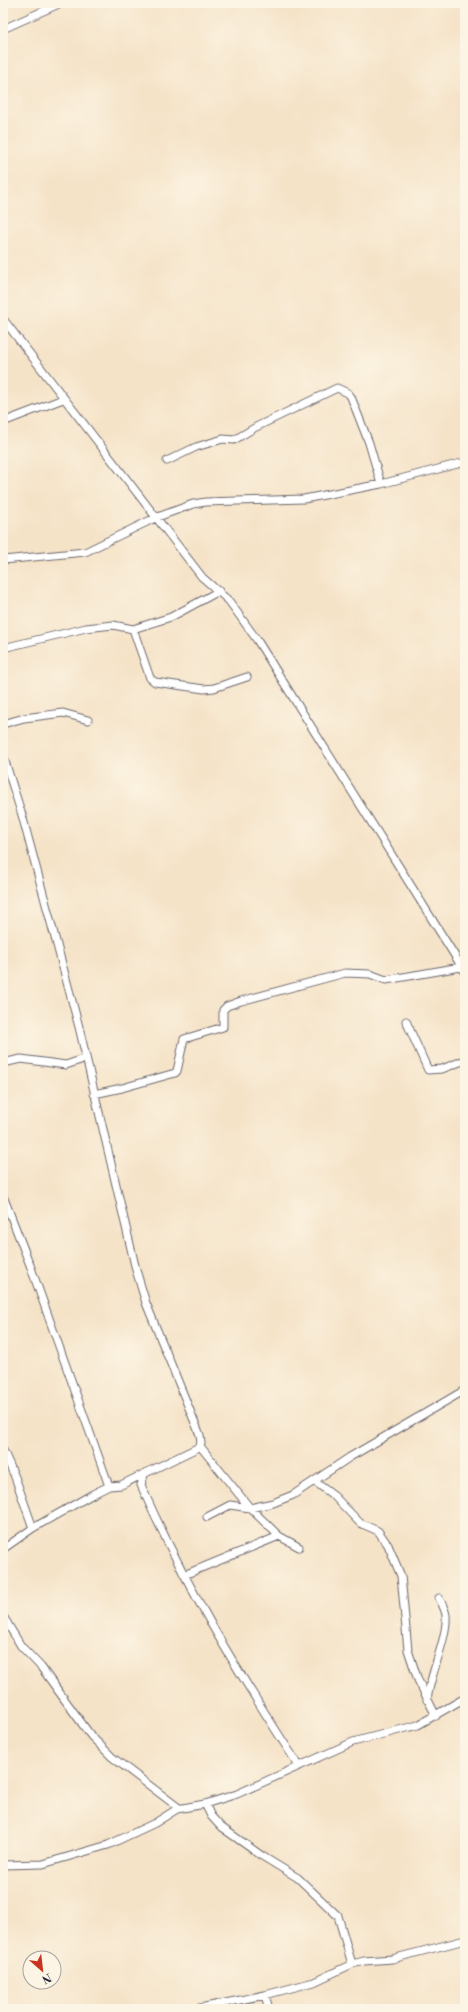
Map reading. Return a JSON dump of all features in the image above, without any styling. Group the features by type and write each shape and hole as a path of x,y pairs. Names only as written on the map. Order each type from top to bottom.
{"street":[{"path":"3,29 61,3"},
{"path":"3,319 202,577 219,591 240,614 280,674 463,969 386,980 370,974 345,973 234,1003 227,1006 223,1010 223,1027 184,1039 177,1071 175,1073 122,1088 94,1094"},
{"path":"167,461 196,447 223,439 234,440 337,388 348,393 351,397 369,443 381,484"},
{"path":"3,422 63,398"},
{"path":"3,560 85,552 155,518 193,504 206,502 304,499 381,484 465,462"},
{"path":"3,648 86,628 113,625 133,629 171,617 219,591"},
{"path":"133,629 150,678 155,682 204,689 214,688 247,678"},
{"path":"3,724 24,718 63,713 88,720"},
{"path":"3,755 24,822 86,1058 136,1270 146,1303 200,1435 200,1446 250,1508 278,1536 299,1547"},
{"path":"406,1021 428,1070 442,1069 465,1060"},
{"path":"3,1063 21,1059 66,1065 86,1058"},
{"path":"3,1196 30,1265 109,1486"},
{"path":"207,1518 230,1505 250,1508 273,1503 293,1495 350,1457 465,1390"},
{"path":"3,1549 33,1528 109,1486 121,1485 200,1446"},
{"path":"3,1450 15,1477 33,1528"},
{"path":"144,1474 141,1485 184,1575 223,1647 299,1766"},
{"path":"314,1481 334,1496 361,1524 378,1531 388,1544 401,1576 408,1650 416,1675 436,1716"},
{"path":"184,1575 278,1536"},
{"path":"427,1700 429,1684 443,1636 446,1620 439,1598"},
{"path":"3,1616 21,1646 41,1667 91,1736 117,1761 179,1808"},
{"path":"3,1865 43,1864 108,1845 149,1826 179,1808 205,1804 237,1794 353,1742 405,1729 436,1716 465,1698"},
{"path":"205,1804 211,1816 221,1827 262,1856 298,1878 338,1916 352,1964"},
{"path":"195,2009 265,1995 314,1982 352,1964 364,1961 392,1959 465,1940"},
{"path":"265,1995 269,2009"}]}
